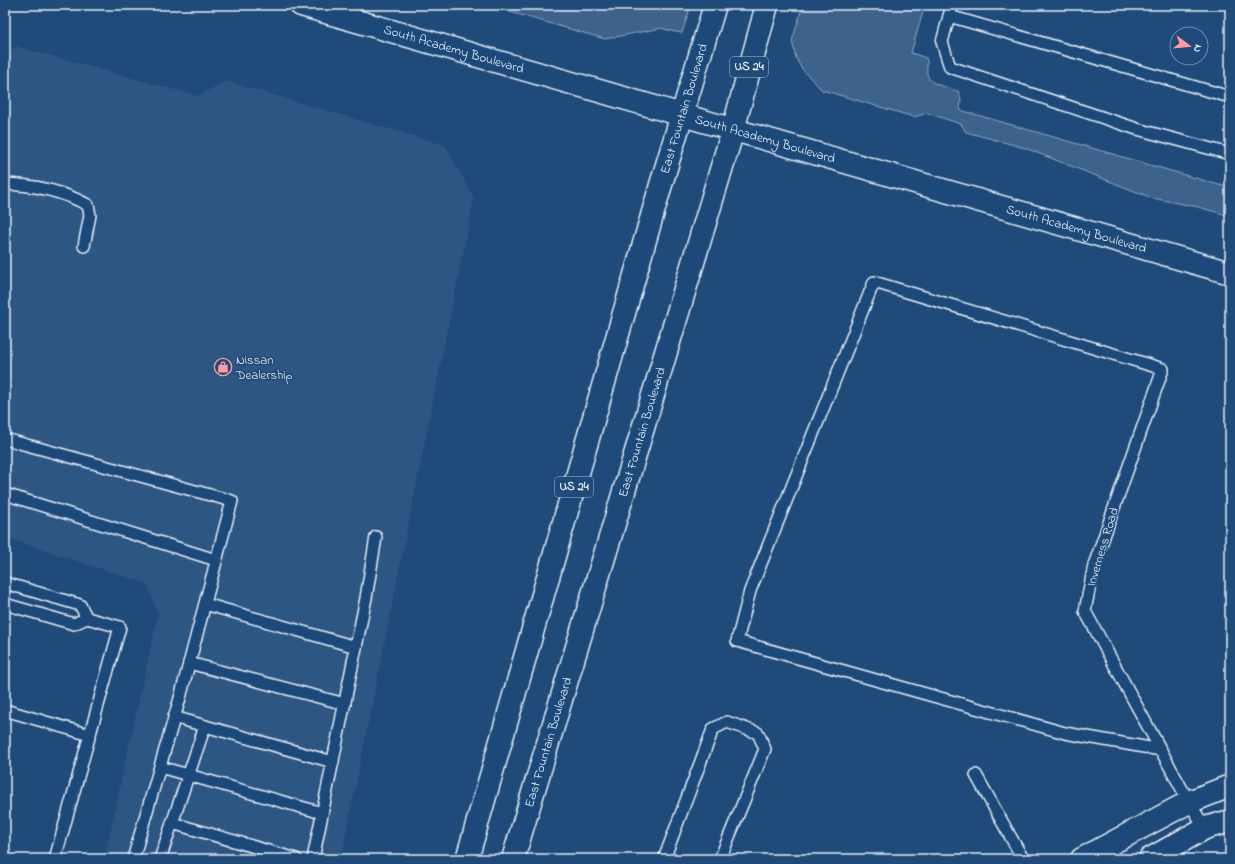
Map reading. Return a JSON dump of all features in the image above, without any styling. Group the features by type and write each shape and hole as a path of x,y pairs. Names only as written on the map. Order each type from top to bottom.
{"main road":[{"name":"South Academy Boulevard","path":"301,5 1230,273"},
{"name":"East Fountain Boulevard","path":"467,859 681,115 715,5"},
{"name":"East Fountain Boulevard","path":"513,859 733,130 767,5"},
{"path":"1082,859 1189,802 1230,786"},
{"path":"1150,859 1205,828 1230,821"}],"lane":[{"path":"1230,97 951,10 942,42 950,67 1137,129 1230,154"},
{"path":"5,184 24,185 60,192 76,198 88,205 90,215 84,246"},
{"name":"Inverness Road","path":"1161,750 1065,733 737,641 750,591 874,282 1163,369 1094,566 1085,611 1161,750 1189,802 1205,828"},
{"path":"5,439 232,501 189,663 133,859"},
{"path":"5,494 216,560"},
{"path":"313,859 366,598 376,537"},
{"path":"5,583 80,605 87,618"},
{"path":"5,604 74,624 87,618 120,627 55,859"},
{"path":"204,604 356,647"},
{"path":"189,663 345,704"},
{"path":"5,710 90,735"},
{"path":"174,717 333,762"},
{"path":"664,859 713,729 727,722 758,733 765,750 720,859"},
{"path":"160,859 205,726"},
{"path":"160,767 322,813"},
{"path":"976,774 1023,859"},
{"path":"172,823 296,859"}],"shaded area":[{"path":"485,5 691,5 682,33 661,28 605,39"},
{"path":"803,5 925,5 911,53 926,58 927,74 934,83 959,92 961,99 960,110 1230,188 1230,216 1198,207 1152,198 1025,148 966,132 961,124 927,113 914,117 822,90 801,68 796,58 792,41"},
{"name":"Nissan Dealership","path":"16,46 198,96 225,81 445,145 474,198 341,859 104,859 158,614 147,584 5,537 5,55"}],"place":[{"name":"Nissan Dealership","path":"223,367"}]}
